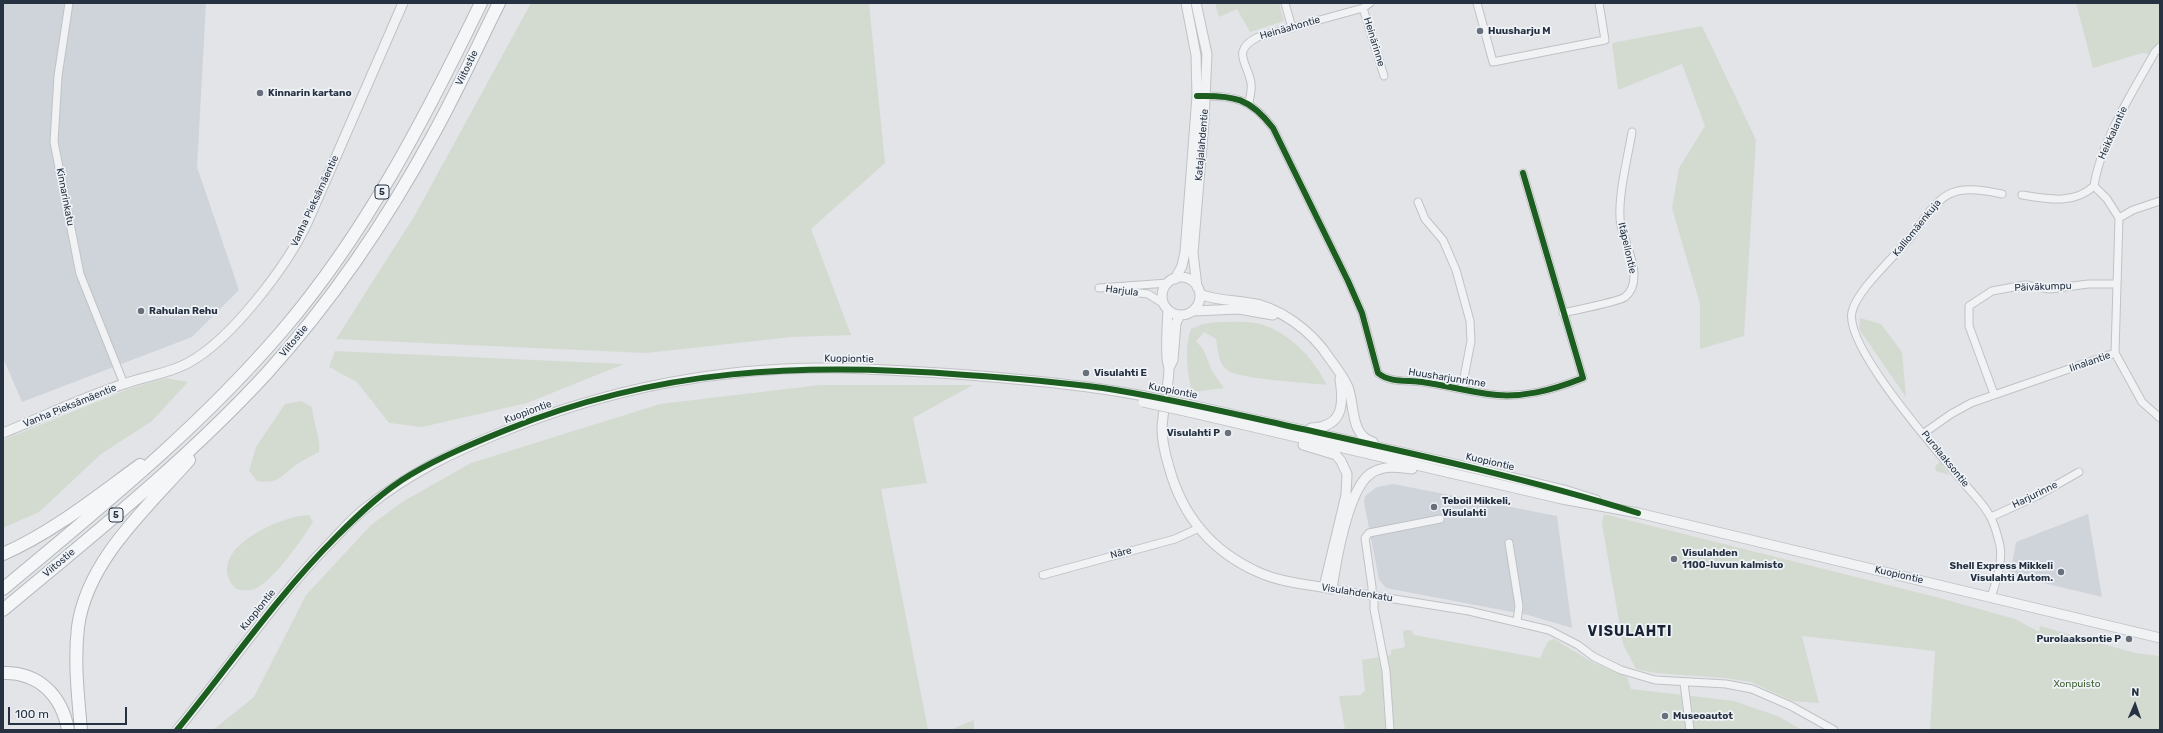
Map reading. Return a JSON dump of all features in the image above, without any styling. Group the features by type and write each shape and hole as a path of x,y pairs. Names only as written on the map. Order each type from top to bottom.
{"highway":[{"name":"Viitostie","path":"3,589 131,482 191,428 284,329 357,231 414,136 481,3"},
{"name":"Viitostie","path":"3,610 134,500 226,416 294,341 331,294 380,224 433,136 498,3"},
{"path":"81,730 76,645 78,625 94,579 123,535 226,416"},
{"path":"3,554 31,541 57,525 191,428"},
{"path":"3,673 28,676 40,682 51,691 61,706 68,730"}],"street":[{"name":"Kinnarinkatu","path":"69,3 58,76 54,142 80,274 124,384"},
{"name":"Vanha Pieksämäentie","path":"3,433 124,384 187,364 204,353 223,336 276,275 307,223 400,3"},
{"name":"Katajalahdentie","path":"1186,3 1196,55 1201,96 1194,233 1194,252 1198,290"},
{"name":"Katajalahdentie","path":"1171,281 1182,266 1185,252 1201,96 1207,54 1196,3"},
{"path":"1285,3 1292,28"},
{"name":"Heinäahontie","path":"1249,103 1251,84 1242,61 1242,52 1247,43 1258,37 1363,8 1370,3"},
{"path":"1477,3 1493,62 1605,40 1599,3"},
{"name":"Heinärinne","path":"1363,8 1384,76"},
{"name":"Heikkalantie","path":"2094,186 2096,171 2115,122 2155,52 2160,48"},
{"name":"Huusharjunrinne","path":"1201,96 1236,99 1249,103 1265,117 1273,128 1348,281 1362,314 1378,373 1388,380 1420,382 1462,388 1489,394 1521,395 1554,390 1583,378 1523,173"},
{"name":"Itäpellontie","path":"1564,313 1624,298 1634,287 1635,276 1621,224 1620,208 1632,132"},
{"path":"2022,195 2057,201 2080,195 2094,186 2107,199 2119,218 2133,210 2160,201"},
{"name":"Kalliomäenkuja","path":"1854,332 1851,314 1860,295 1903,247 1932,207 1945,194 1961,190 2002,194"},
{"path":"1418,202 1425,219 1443,240 1456,270 1470,321 1470,341 1462,388"},
{"name":"Iinalantie","path":"1924,433 1951,414 1994,394 2115,354 2119,218"},
{"path":"1289,320 1263,312 1239,309 1193,311 1180,315 1166,307 1162,296 1171,281 1184,278 1192,281 1198,290 1209,298 1245,302 1263,306 1289,320 1316,341 1331,359 1347,386 1356,424 1362,436 1370,441 1401,452"},
{"name":"Harjula","path":"1166,307 1148,294 1098,288 1171,281"},
{"name":"Päiväkumpu","path":"1994,394 1969,326 1969,306 1992,291 2025,285 2050,288 2088,284 2117,284"},
{"path":"1193,311 1197,306 1198,290"},
{"name":"Visulahdenkatu","path":"1166,307 1167,359 1169,369"},
{"name":"Visulahdenkatu","path":"1180,315 1176,323 1173,360 1169,369 1162,429 1165,452 1173,483 1186,511 1198,528 1240,563 1259,572 1292,583 1469,611 1517,621 1549,630 1578,645 1594,658 1621,670 1655,680 1726,684 1752,689 1791,706 1834,730"},
{"name":"Purolaaksontie","path":"1854,332 1871,366 1991,517 2000,548 2000,558 1990,596"},
{"path":"2115,354 2142,402 2160,418"},
{"name":"Kuopiontie","path":"177,730 240,648 306,567 364,508 410,475 473,443 539,417 619,393 705,377 769,370 834,368 918,371 1058,384 1144,399 1257,424 1562,499 1638,513 1990,596 2160,638"},
{"path":"1257,424 1312,428 1328,426 1338,416 1341,409 1342,400 1340,376"},
{"path":"1257,424 1294,443 1331,452 1341,461 1344,467 1348,480 1328,588"},
{"name":"Kuopiontie","path":"1257,424 1401,452 1564,490 1638,513"},
{"path":"1328,588 1335,568 1353,498 1360,483 1370,474 1392,467 1467,476"},
{"name":"Harjurinne","path":"1991,517 2036,496 2079,472"},
{"path":"1390,730 1386,671 1374,609 1365,538 1369,533 1440,519"},
{"name":"Näre","path":"1043,575 1175,539 1198,528"},
{"path":"1508,543 1519,606 1517,621"},
{"path":"1684,682 1690,730"}],"shaded area":[{"path":"3,3 206,3 197,167 239,290 192,337 22,402 3,358"},
{"path":"1393,484 1557,516 1572,628 1528,615 1386,588 1379,580 1364,502 1365,496 1377,487"},
{"path":"2088,514 2102,597 2010,575 2016,542"}],"green space":[{"path":"531,3 869,3 885,163 811,229 851,335 792,337 646,353 336,339 415,215"},
{"path":"1215,3 1279,3 1284,21 1250,32 1237,9 1219,17"},
{"path":"2076,3 2160,3 2160,55 2142,53 2093,68"},
{"path":"1702,26 1756,140 1744,336 1700,349 1700,304 1672,208 1679,168 1705,126 1682,64 1618,90 1612,43"},
{"path":"1860,318 1881,324 1902,352 1906,397 1859,329"},
{"path":"1217,322 1255,323 1276,330 1294,342 1302,350 1316,367 1327,385 1259,378 1233,373 1227,370 1222,364 1216,339 1204,332 1196,341 1203,349 1212,371 1224,388 1192,392 1187,360 1191,329 1203,324"},
{"path":"335,351 624,364 527,403 422,427 389,423 357,382 329,367"},
{"path":"166,378 188,382 152,421 101,454 39,512 3,528 3,440 131,388"},
{"path":"820,385 973,385 913,418 927,483 881,489 928,730 213,730 254,697 306,595 371,525 402,502 471,463 660,404"},
{"path":"301,401 312,407 319,441 319,452 290,469 279,479 265,482 257,481 249,471 256,447 285,404"},
{"path":"1940,462 1949,475 1936,471 1935,466"},
{"name":"Xonpuisto","path":"1604,514 1940,598 2015,619 2039,632 2040,626 2135,653 2160,656 2160,730 1930,730 1935,651 1802,636 1819,703 1792,701 1751,682 1725,678 1656,673 1636,669 1623,644 1602,524"},
{"path":"309,515 313,522 294,550 276,571 259,587 251,590 236,589 231,583 227,566 232,554 241,544 254,534 269,526 284,520"},
{"path":"1404,630 1411,630 1414,635 1540,658 1548,641 1554,639 1592,662 1627,677 1631,689 1734,701 1780,717 1802,730 1345,730 1339,696 1360,695 1365,691 1362,660 1391,655 1391,650 1405,647"},
{"path":"974,720 974,730 950,730"}],"cycle path":[{"path":"1197,96 1221,96 1240,100 1257,110 1273,128 1348,281 1362,313 1378,373 1393,380 1422,382 1488,394 1513,395 1548,390 1583,378 1523,173"},
{"path":"177,730 274,607 314,560 362,511 400,481 433,462 469,445 563,409 619,393 676,382 732,374 789,370 847,369 983,376 1103,388 1210,408 1437,459 1518,479 1638,513"}],"place":[{"name":"Huusharju M","path":"1480,31"},
{"name":"Kinnarin kartano","path":"260,93"},
{"name":"Rahulan Rehu","path":"141,311"},
{"name":"Visulahti E","path":"1086,373"},
{"name":"Visulahti P","path":"1228,433"},
{"name":"Teboil Mikkeli, Visulahti","path":"1434,507"},
{"name":"Visulahden 1100-luvun kalmisto","path":"1674,559"},
{"name":"Shell Express Mikkeli Visulahti Autom.","path":"2061,572"},
{"name":"Purolaaksontie P","path":"2129,639"},
{"name":"Museoautot","path":"1665,716"}],"district":[{"name":"VISULAHTI","path":"1630,632"}]}
